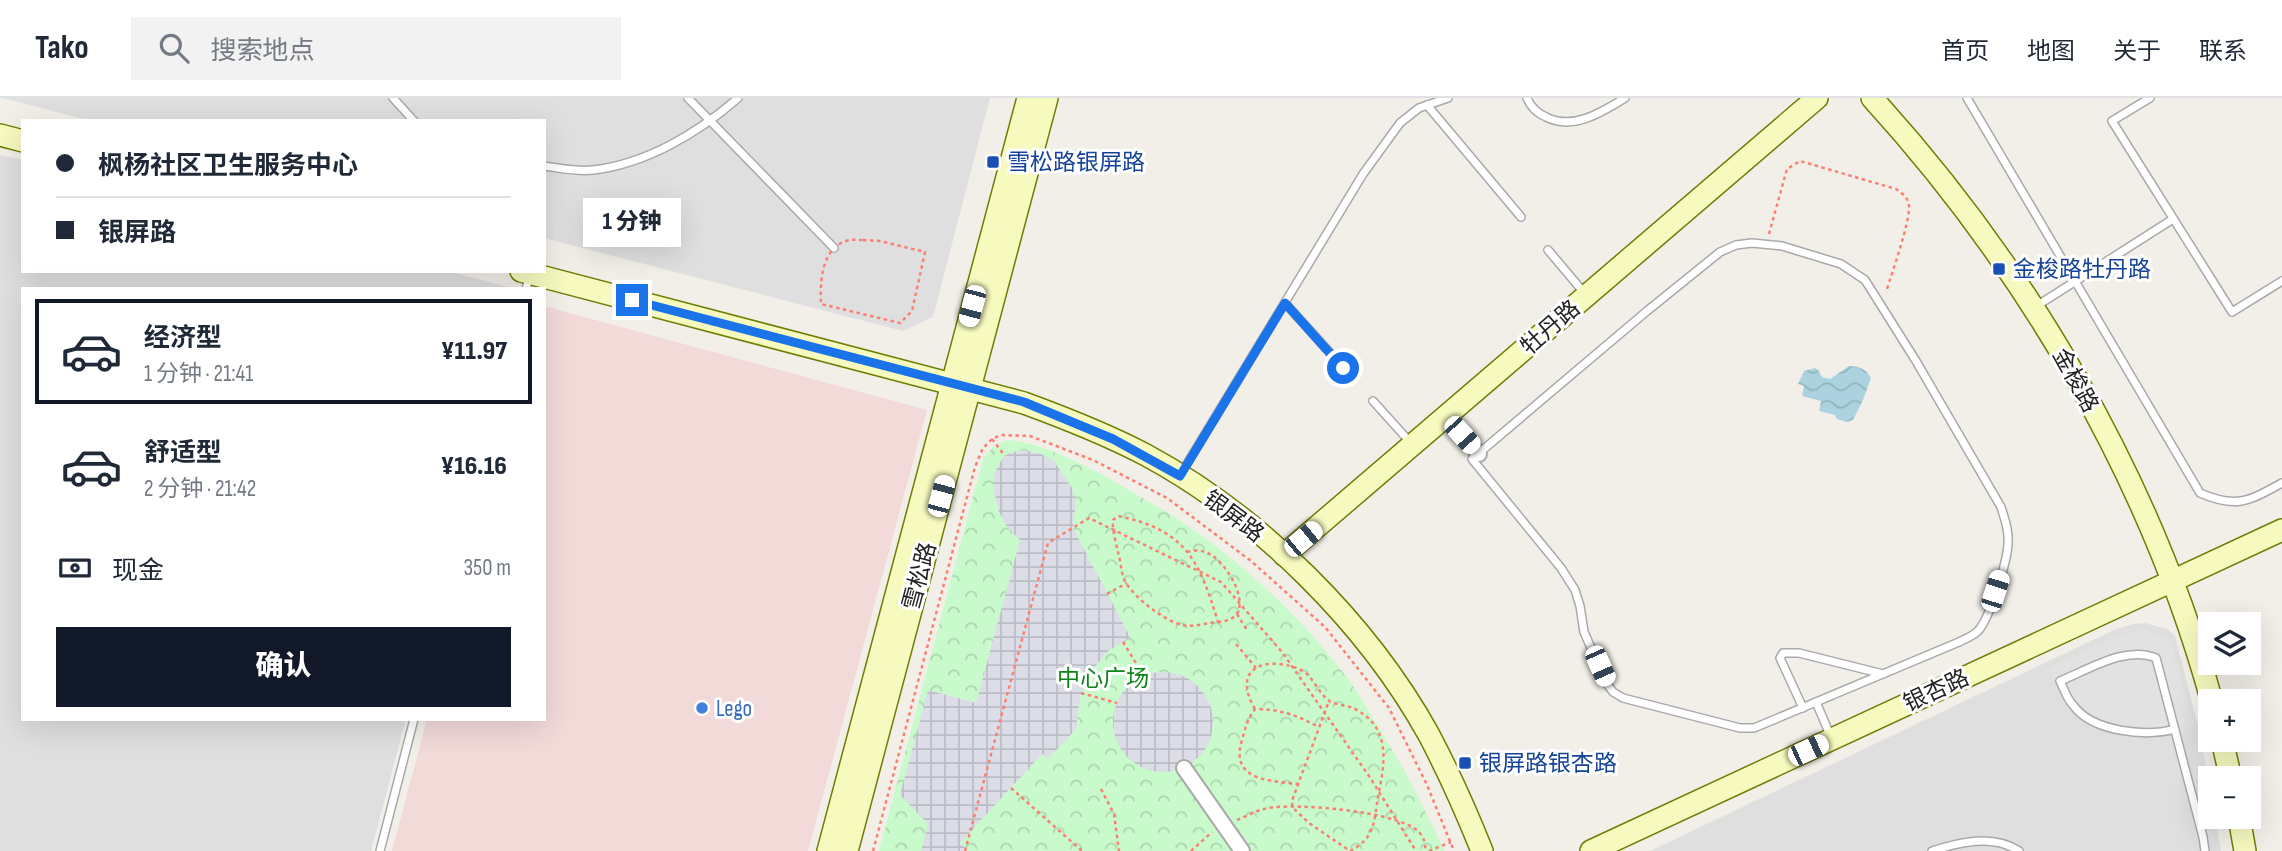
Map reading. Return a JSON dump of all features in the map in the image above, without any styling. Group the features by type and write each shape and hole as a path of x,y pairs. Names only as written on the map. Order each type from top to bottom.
{"street":[{"name":"雪松路","path":"847,851 961,386 1028,98"},
{"name":"雪松路","path":"828,851 961,386 1047,98"},
{"name":"牡丹路","path":"1284,555 1817,98"},
{"name":"金梭路","path":"1872,98 1918,150 1999,256 2050,333 2124,470 2171,581 2208,689"},
{"path":"0,135 21,140"},
{"name":"银屏路","path":"526,278 1024,402 1080,424 1147,456 1242,520 1284,555 1353,626 1409,702 1452,780 1482,851"},
{"path":"1446,417 1479,454"},
{"name":"银杏路","path":"1591,851 2282,530"},
{"path":"1184,768 1242,851"},
{"path":"2241,829 2245,851"}],"lane":[{"path":"393,98 412,119"},
{"path":"688,98 834,248"},
{"path":"546,166 593,170 636,160 669,145 738,98"},
{"path":"1180,476 1363,174 1400,123 1419,108 1448,98"},
{"path":"1527,98 1535,111 1557,122 1568,123 1607,109 1625,98"},
{"path":"1967,98 2200,493 2215,499 2247,502 2282,484"},
{"path":"2150,98 2112,121 2232,312 2282,281"},
{"path":"1427,106 1521,217"},
{"path":"2033,308 2173,219"},
{"path":"1766,244 1782,246 1841,264 1865,280 1916,361 2001,507 2008,543 2007,555 1988,614 1977,632 1754,728 1740,728 1623,698 1613,692 1584,632 1575,590 1561,568 1472,460 1720,252 1736,245 1766,244"},
{"path":"1548,250 1586,296"},
{"path":"1285,303 1343,368"},
{"path":"1373,401 1412,445"},
{"path":"1803,708 1780,658 1783,653 1800,653 1883,674"},
{"path":"2175,729 2156,732 2122,731 2099,724 2084,717 2072,705 2060,681 2135,654 2156,658 2175,729 2205,851"},
{"path":"1816,702 1832,739"},
{"path":"380,851 413,721"},
{"path":"1932,851 1958,843 1987,841 2004,843 2019,851"}],"path":[{"path":"1766,244 1787,169 1800,161 1896,189 1905,195 1908,201 1908,215 1881,309"},
{"path":"863,240 880,241 925,252 912,311 900,323 821,304 822,274 834,248 846,241 863,240"},
{"path":"873,851 975,467 983,448 1001,435 1030,436 1093,460 1167,498 1251,561 1325,627 1389,708 1427,785 1454,851"},
{"path":"992,439 1005,456"},
{"path":"1187,552 1201,550 1219,561 1229,573 1240,604 1232,619 1219,622 1196,625 1181,625 1161,616 1134,593 1127,583 1113,520 1118,516 1150,524 1173,537 1187,552 1194,558 1219,622"},
{"path":"965,851 1048,543 1089,518 1221,582 1293,667 1416,851"},
{"path":"1107,594 1127,583"},
{"path":"1237,614 1248,632"},
{"path":"1123,642 1144,676"},
{"path":"1236,644 1256,668"},
{"path":"1255,709 1245,684 1251,672 1268,664 1293,667 1305,673 1329,701 1355,709 1378,730 1383,746 1383,769 1367,840 1350,851 1309,823 1292,807"},
{"path":"1081,693 1117,703"},
{"path":"1292,807 1329,701"},
{"path":"1255,709 1293,714 1320,727"},
{"path":"1255,709 1248,719 1240,746 1239,755 1243,767 1261,779 1299,784"},
{"path":"1011,788 1083,851"},
{"path":"1101,789 1114,814 1119,851"},
{"path":"1191,851 1224,825 1266,808 1292,807 1356,811 1398,821 1419,832 1427,851 1451,842"}],"shaded area":[{"path":"3,98 990,98 933,317 903,331 546,239 546,119 83,119"},
{"path":"0,155 21,160 21,273 456,273 508,287 21,287 21,721 405,721 371,851 0,851"},
{"path":"546,307 927,410 808,851 392,851 426,721 546,721"},
{"path":"1023,450 1041,454 1054,461 1072,488 1076,501 1073,528 1130,637 1107,652 1089,674 1080,697 1076,729 1048,759 1042,754 960,843 968,851 921,851 928,824 900,795 928,690 976,703 1020,540 1008,528 999,512 993,476 1002,459 1009,453"},
{"path":"2145,623 2167,629 2175,636 2198,726 2198,752 2203,752 2206,766 2198,766 2198,829 2217,829 2221,851 1650,851 2116,629"},
{"path":"2147,630 2170,640 2194,726 2167,736 2142,735 2091,724 2067,706 2048,668 2119,635"},
{"path":"1163,672 1191,680 1205,694 1213,722 1205,750 1191,764 1163,772 1135,764 1121,750 1113,722 1121,694 1135,680"}],"green space":[{"name":"中心广场","path":"1007,440 1054,452 1116,482 1202,536 1268,591 1309,632 1352,685 1401,765 1444,851 879,851 983,459 993,447"}],"water":[{"path":"1849,366 1862,369 1871,378 1853,420 1847,422 1837,419 1835,415 1819,411 1821,401 1802,396 1804,386 1798,384 1804,371 1815,368 1822,377 1830,379"}],"place":[{"name":"雪松路银屏路","path":"993,162"},
{"name":"金梭路牡丹路","path":"1999,269"},
{"name":"Lego","path":"702,708"},
{"name":"银屏路银杏路","path":"1465,763"}],"route":[{"path":"632,300 1024,402 1113,439 1180,476 1285,303 1343,368"}]}
